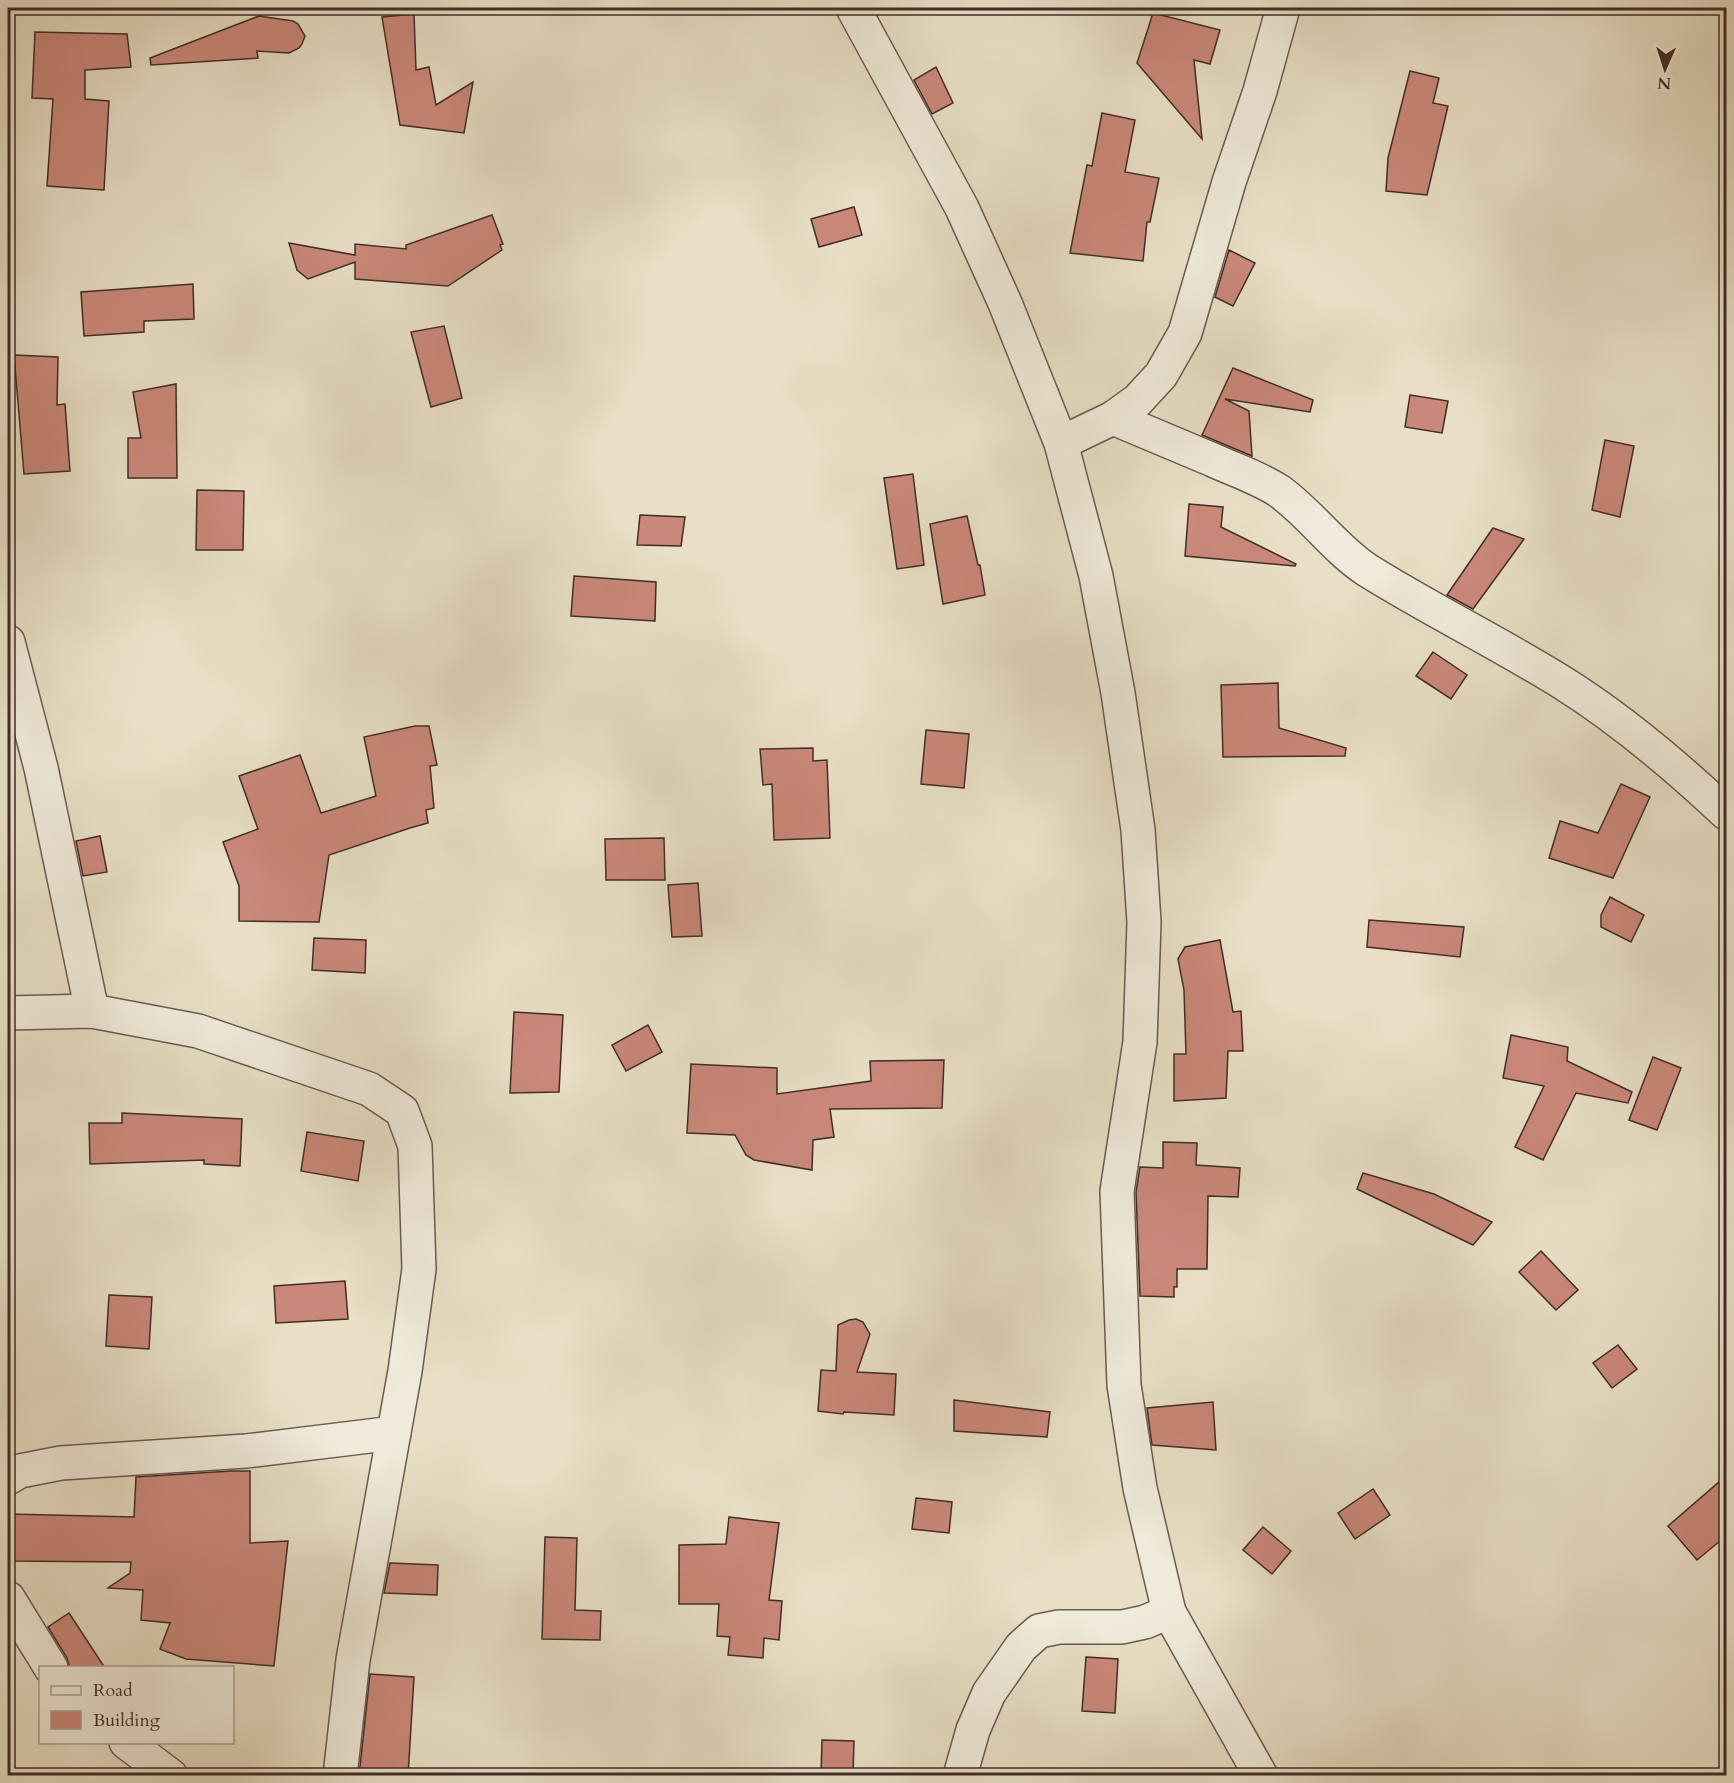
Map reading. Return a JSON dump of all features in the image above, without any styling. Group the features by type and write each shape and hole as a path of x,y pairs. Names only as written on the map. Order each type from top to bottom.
{"street":[{"path":"853,8 962,208 1005,303 1061,443 1096,576 1118,693 1138,830 1144,922 1140,1042 1117,1191 1124,1385 1140,1488 1169,1612 1261,1776"},
{"path":"1061,443 1113,418 1138,400 1161,375 1185,333 1229,182 1260,91 1283,8"},
{"path":"1113,418 1278,491 1364,568 1468,629 1513,652 1566,685 1678,768 1726,813"},
{"path":"8,642 41,768 92,1011"},
{"path":"8,1013 92,1011 198,1031 369,1089 402,1111 415,1146 419,1269 405,1371 353,1660 340,1776"},
{"path":"8,1478 20,1471 61,1463 246,1451 394,1433"},
{"path":"8,1598 50,1666"},
{"path":"960,1776 973,1730 989,1693 1021,1647 1039,1631 1059,1627 1122,1627 1145,1622 1169,1612"},
{"path":"127,1744 171,1776"}],"building":[{"path":"1153,13 1220,30 1210,64 1194,60 1202,139 1137,63"},
{"path":"414,14 416,70 429,67 436,105 473,82 464,133 400,125 382,17"},
{"path":"259,16 293,21 298,24 305,36 302,44 289,53 257,51 258,58 151,65 150,58"},
{"path":"35,32 127,34 131,67 85,70 85,99 109,101 104,190 47,186 53,99 32,98"},
{"path":"936,67 953,103 932,114 914,80"},
{"path":"1410,71 1439,78 1433,103 1448,106 1427,195 1386,191 1388,158"},
{"path":"1102,113 1135,120 1125,172 1159,178 1150,222 1147,222 1143,261 1070,253 1087,165 1092,166"},
{"path":"854,207 862,235 819,247 811,219"},
{"path":"492,215 503,244 500,245 502,250 448,286 355,279 355,262 308,279 297,270 289,243 355,255 355,244 406,249 406,245"},
{"path":"1229,250 1255,263 1233,306 1215,297"},
{"path":"193,284 194,319 144,321 144,332 84,336 81,292"},
{"path":"444,326 462,398 431,407 411,332"},
{"path":"14,355 58,357 57,405 65,404 70,471 24,474"},
{"path":"1233,368 1313,400 1310,412 1225,399 1249,411 1252,456 1202,435"},
{"path":"176,384 177,478 128,478 128,438 141,438 133,392"},
{"path":"1410,395 1448,401 1442,433 1405,427"},
{"path":"1605,440 1634,446 1620,517 1592,510"},
{"path":"913,474 924,565 897,569 884,478"},
{"path":"197,490 244,491 243,550 196,550"},
{"path":"1189,504 1223,507 1221,527 1296,564 1295,566 1185,556"},
{"path":"640,515 685,517 681,546 637,545"},
{"path":"967,516 985,595 943,604 930,524"},
{"path":"1493,528 1524,539 1473,609 1447,595"},
{"path":"574,576 656,582 655,621 571,616"},
{"path":"1433,652 1467,675 1451,699 1416,676"},
{"path":"1278,683 1279,728 1346,748 1345,756 1223,757 1221,685"},
{"path":"415,726 429,726 437,765 430,766 434,808 426,810 428,823 329,855 319,922 239,921 239,886 223,842 258,829 239,776 300,755 321,813 376,796 364,737"},
{"path":"926,730 969,734 964,788 921,784"},
{"path":"813,748 813,761 827,760 830,838 774,840 772,784 763,785 760,749"},
{"path":"1621,784 1650,797 1613,878 1549,858 1560,821 1598,833"},
{"path":"100,836 107,872 83,876 76,841"},
{"path":"664,838 665,880 606,880 605,839"},
{"path":"698,883 702,936 672,937 668,885"},
{"path":"1610,897 1644,915 1631,942 1601,927 1601,915"},
{"path":"1369,920 1464,927 1460,957 1367,947"},
{"path":"314,938 366,940 365,973 312,970"},
{"path":"1220,940 1233,1012 1241,1011 1243,1051 1228,1051 1226,1098 1174,1101 1174,1054 1186,1054 1184,990 1178,959 1185,947"},
{"path":"514,1012 563,1015 559,1092 510,1093"},
{"path":"648,1025 662,1052 626,1071 612,1045"},
{"path":"1511,1035 1568,1047 1567,1061 1632,1092 1628,1103 1576,1093 1543,1160 1515,1147 1544,1086 1503,1078"},
{"path":"1653,1057 1681,1068 1657,1130 1629,1120"},
{"path":"944,1060 942,1108 830,1109 834,1137 813,1140 812,1170 754,1160 746,1155 735,1135 687,1133 691,1064 777,1068 777,1094 871,1081 870,1061"},
{"path":"122,1113 242,1119 240,1166 204,1164 204,1160 90,1164 89,1123 122,1123"},
{"path":"307,1132 364,1141 358,1181 301,1171"},
{"path":"1163,1142 1197,1143 1196,1165 1240,1168 1238,1197 1208,1196 1207,1269 1177,1269 1177,1287 1174,1287 1174,1297 1140,1296 1136,1192 1140,1167 1163,1168"},
{"path":"1363,1173 1434,1194 1492,1222 1473,1245 1357,1189"},
{"path":"1541,1251 1578,1290 1556,1310 1519,1272"},
{"path":"345,1281 348,1319 276,1323 274,1286"},
{"path":"109,1295 152,1297 149,1349 106,1346"},
{"path":"856,1319 863,1322 870,1334 857,1372 896,1374 894,1415 818,1411 821,1370 836,1371 838,1325"},
{"path":"1618,1345 1637,1369 1612,1388 1593,1363"},
{"path":"954,1400 1050,1412 1047,1437 954,1431"},
{"path":"1213,1402 1216,1450 1152,1445 1147,1408"},
{"path":"250,1471 250,1543 288,1541 274,1666 186,1659 160,1649 170,1623 141,1620 143,1590 108,1588 130,1573 131,1562 8,1561 8,1514 134,1517 136,1477"},
{"path":"1726,1476 1726,1536 1697,1560 1668,1526"},
{"path":"1373,1489 1390,1515 1355,1539 1338,1513"},
{"path":"916,1498 952,1502 949,1533 912,1529"},
{"path":"729,1517 779,1523 769,1600 782,1601 779,1640 764,1638 763,1658 728,1655 730,1637 717,1636 719,1604 679,1604 679,1545 726,1544"},
{"path":"1263,1527 1291,1551 1272,1574 1243,1550"},
{"path":"545,1537 577,1538 575,1610 601,1611 600,1640 542,1639"},
{"path":"390,1563 438,1565 437,1595 384,1593"},
{"path":"69,1613 104,1666 69,1666 48,1627"},
{"path":"1086,1657 1118,1659 1115,1713 1082,1711"},
{"path":"370,1674 414,1677 408,1776 359,1776"},
{"path":"822,1740 854,1741 853,1776 821,1776"}]}
